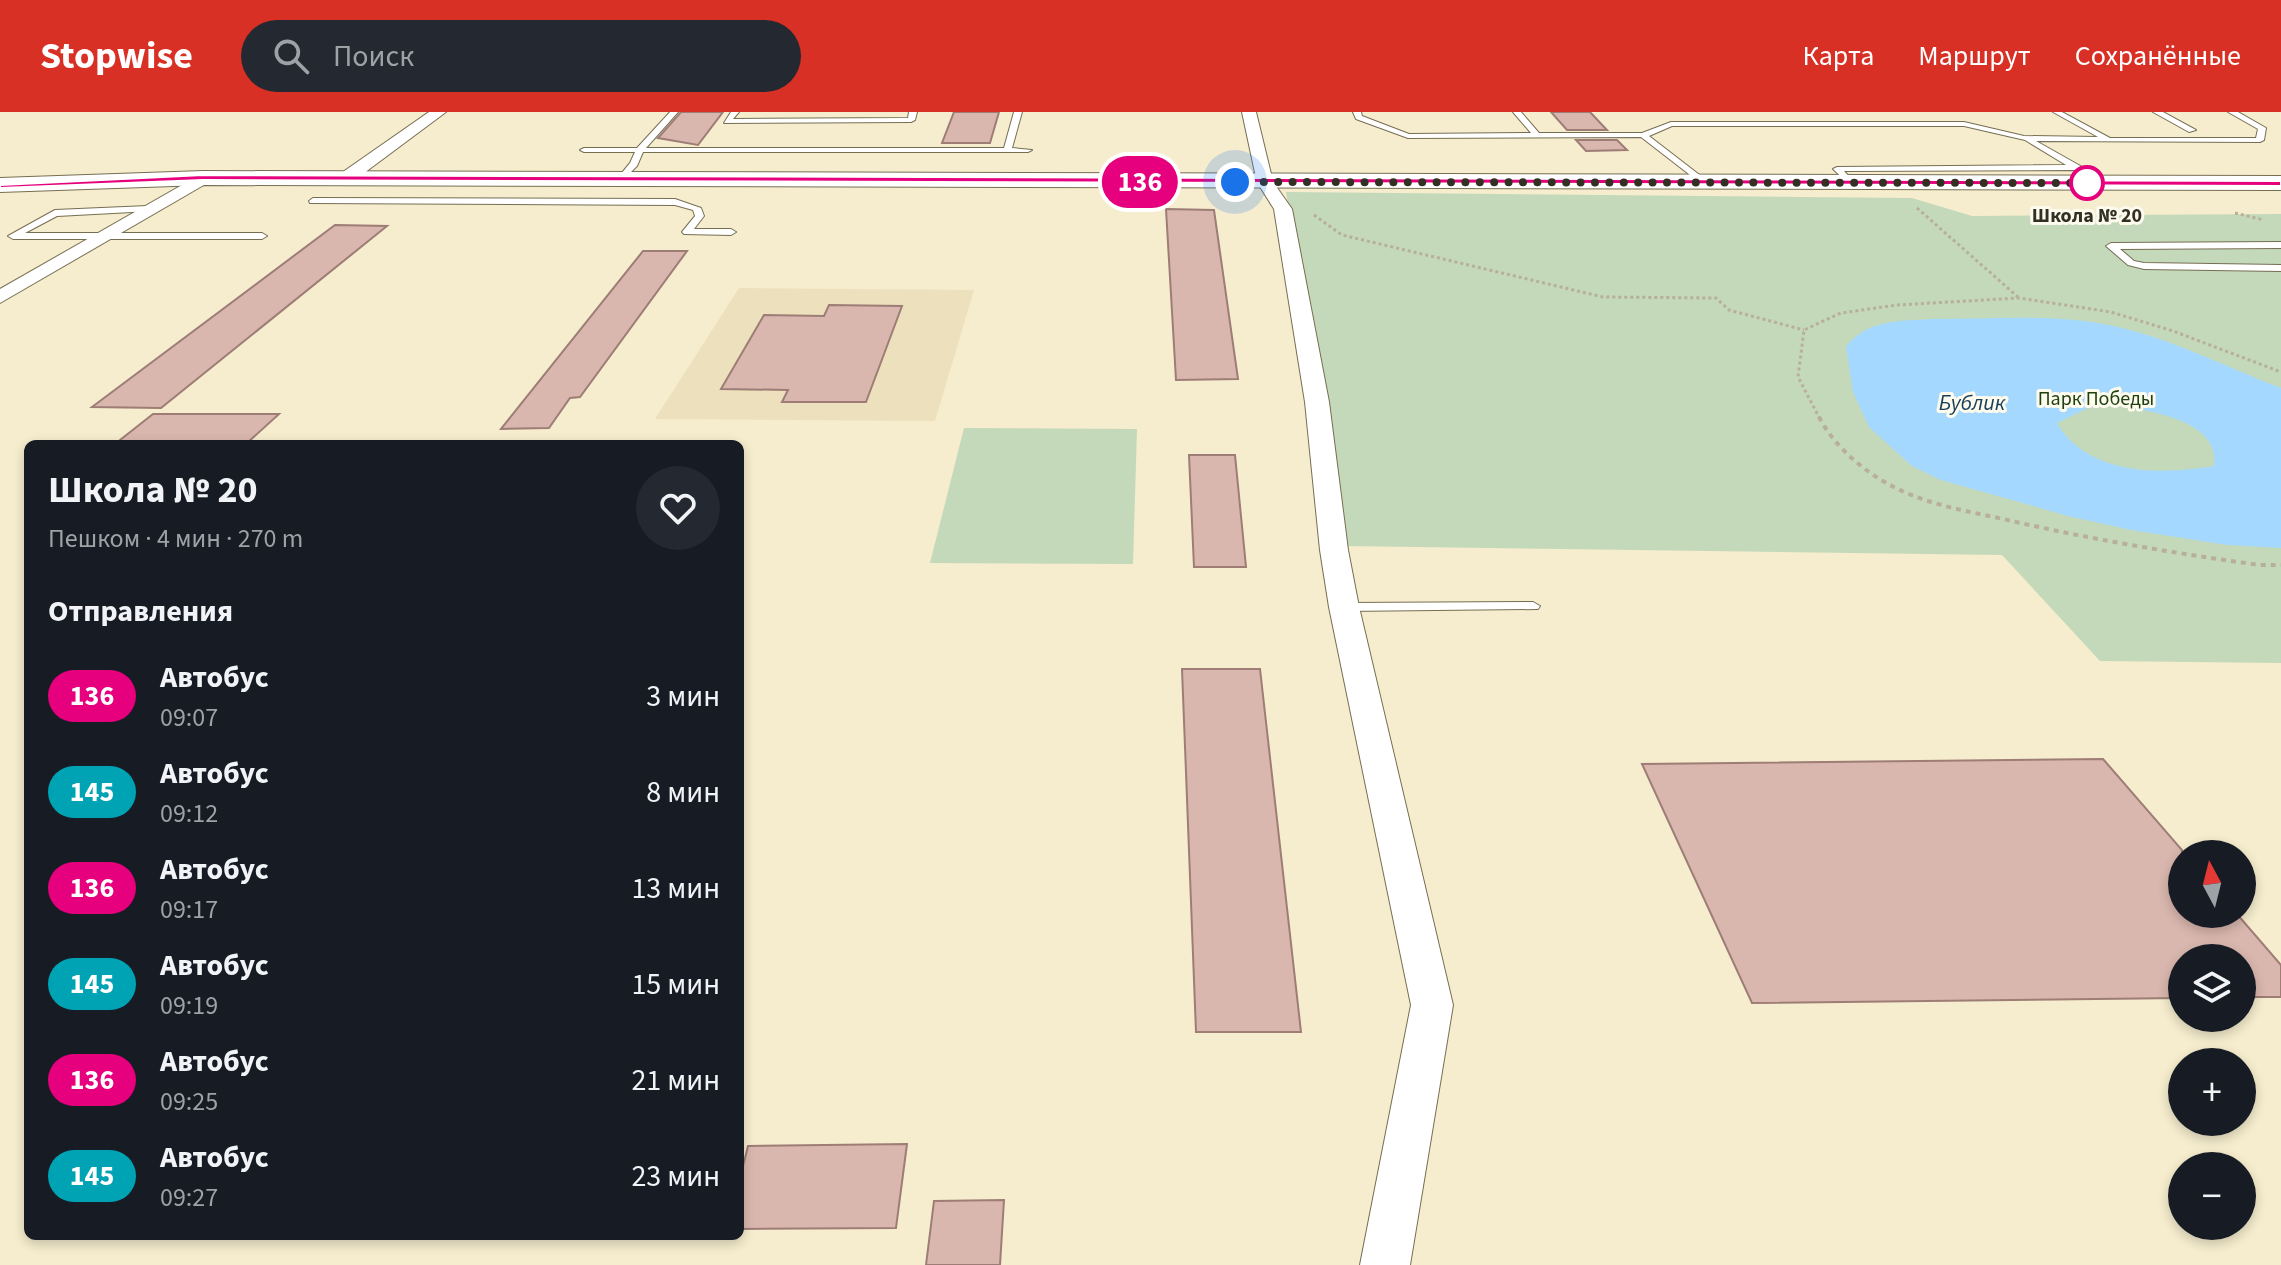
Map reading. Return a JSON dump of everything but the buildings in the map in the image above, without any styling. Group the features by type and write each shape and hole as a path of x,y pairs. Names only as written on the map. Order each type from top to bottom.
{"main road":[{"path":"0,185 203,178 620,180 1274,195 1703,182 2281,183"}],"street":[{"path":"346,178 439,112"},
{"path":"1249,112 1274,195 1317,402 1334,550 1344,607 1432,1005 1385,1265"},
{"path":"0,297 203,178"}],"lane":[{"path":"620,180 634,164 640,149 674,112"},
{"path":"735,112 727,121 911,120 913,112"},
{"path":"1007,150 1018,112"},
{"path":"1357,112 1359,117 1408,136 1643,135 1671,124 1964,124 2024,138 2260,140 2262,128 2232,112"},
{"path":"1517,112 1537,136"},
{"path":"2057,112 2108,140"},
{"path":"2157,112 2192,130"},
{"path":"1643,135 1703,182"},
{"path":"2024,138 2104,183"},
{"path":"584,150 1028,150"},
{"path":"1850,182 1837,169 2079,167"},
{"path":"313,201 675,202 697,208 700,216 687,232 731,232"},
{"path":"148,209 55,213 13,236 262,236"},
{"path":"2281,245 2111,246 2131,263 2144,266 2281,268"},
{"path":"1344,607 1533,606"}],"path":[{"path":"1274,195 1305,209 1342,235 1603,297 1716,298 1729,310 1804,330 1841,313 1897,305 2019,298 2111,312 2173,331 2281,372"},
{"path":"1912,204 2019,298"},
{"path":"1804,330 1798,377 1829,436 1867,470 1895,488 1948,507 2123,546 2259,565 2281,565"}],"shaded area":[{"path":"739,288 974,290 935,421 655,419"}],"green space":[{"name":"Парк Победы","path":"1286,192 1912,198 1972,216 2281,214 2281,663 2100,661 2002,555 1343,546"},
{"path":"964,428 1137,429 1133,564 930,563"}],"water":[{"name":"Бублик","path":"2040,318 2103,324 2171,343 2281,388 2281,548 2227,545 2131,530 2068,516 1941,480 1912,466 1869,427 1853,392 1846,347 1874,326 1921,320","holes":["2116,405 2163,415 2195,428 2213,450 2214,466 2171,471 2127,468 2087,453 2070,440 2057,423 2090,407"]}],"bus line":[{"name":"136","path":"0,185 203,178 2281,183"}],"place":[{"name":"Школа № 20","path":"2087,183"}],"route":[{"path":"1235,182 2087,183"}]}
